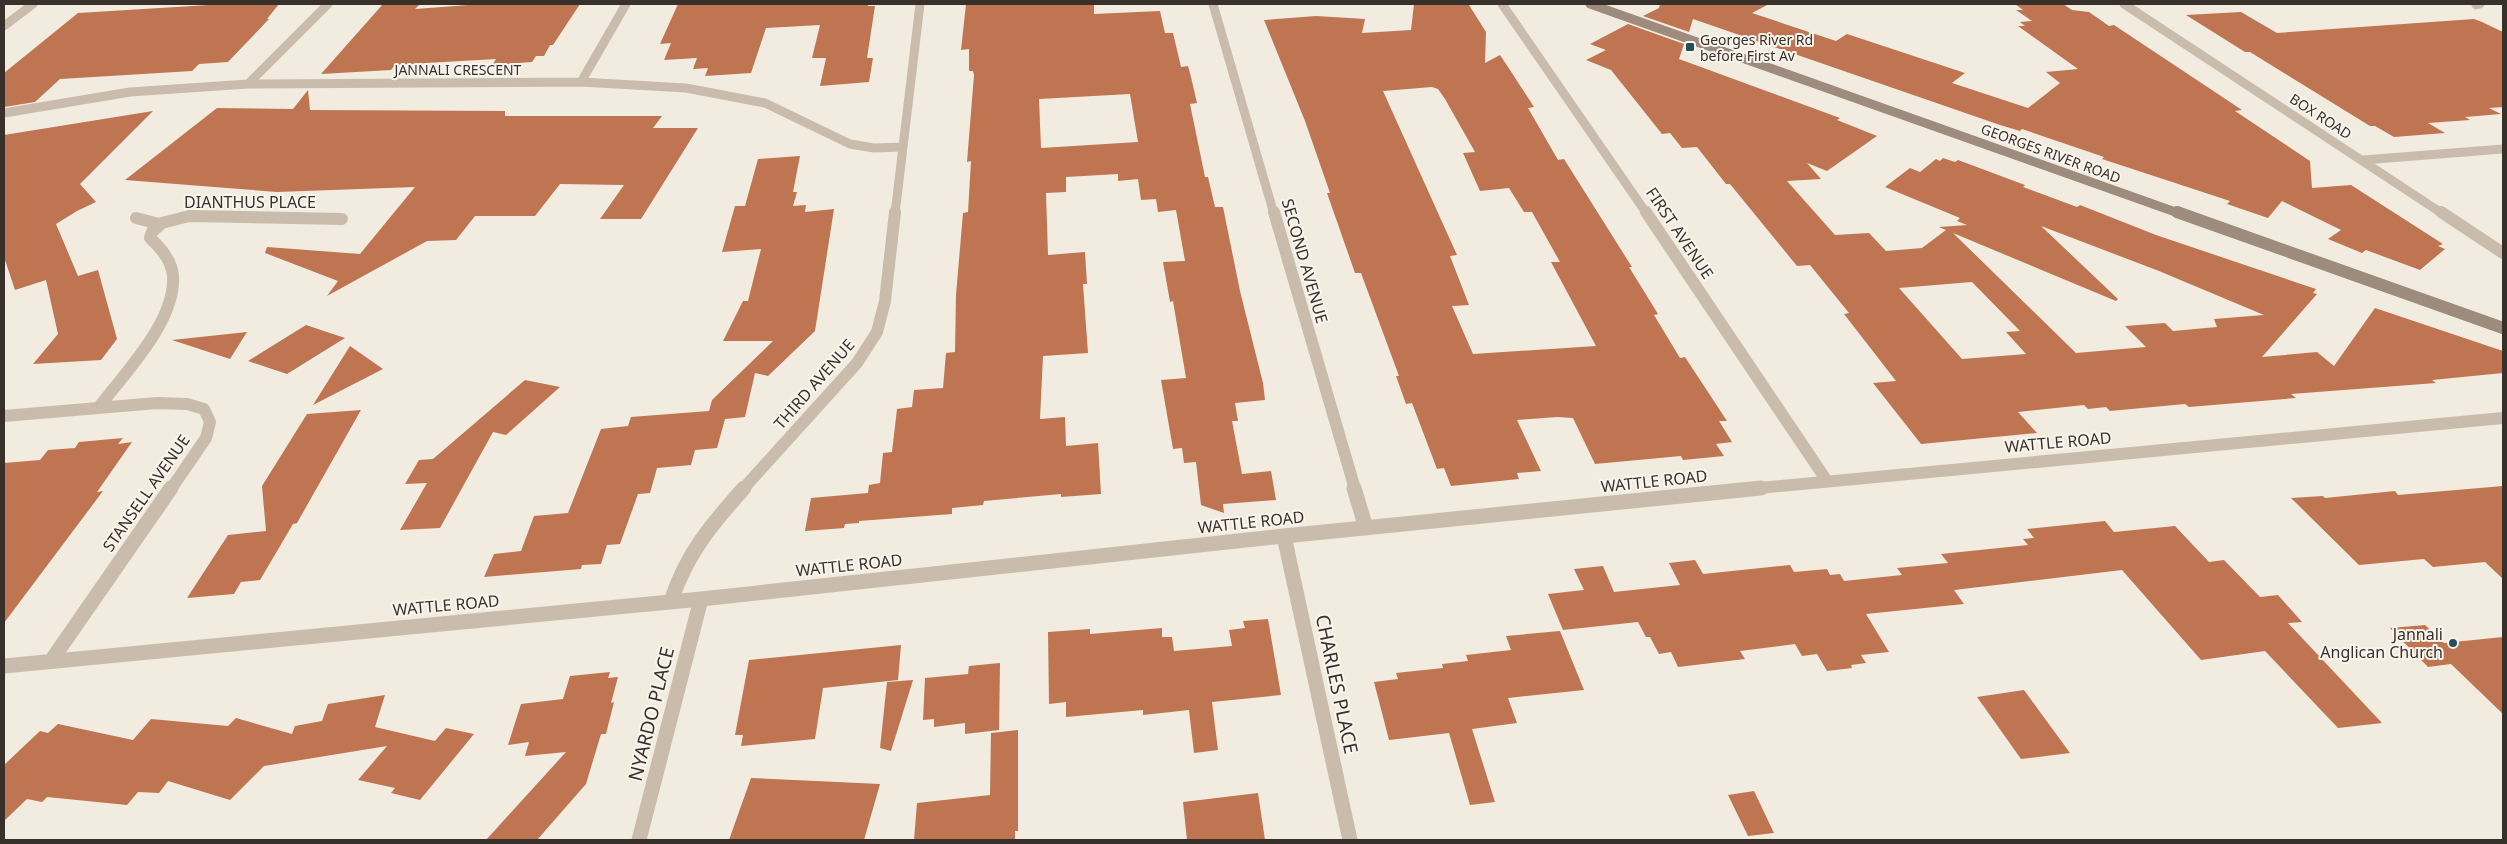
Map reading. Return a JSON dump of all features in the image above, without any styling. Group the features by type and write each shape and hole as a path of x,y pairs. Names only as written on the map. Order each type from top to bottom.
{"street":[{"path":"4,26 33,4"},
{"path":"248,84 328,4"},
{"path":"581,82 626,4"},
{"name":"THIRD AVENUE","path":"671,601 680,573 690,552 708,528 857,363 877,332 885,301 920,4"},
{"name":"SECOND AVENUE","path":"1213,4 1366,528"},
{"name":"FIRST AVENUE","path":"1503,4 1827,481"},
{"name":"GEORGES RIVER ROAD","path":"1590,4 2503,328"},
{"name":"BOX ROAD","path":"2124,4 2503,253"},
{"name":"JANNALI CRESCENT","path":"4,113 130,92 248,84 581,82 686,88 765,103 850,144 874,148 903,146"},
{"path":"2363,160 2503,149"},
{"name":"DIANTHUS PLACE","path":"136,218 159,224 178,218 195,216 342,219"},
{"path":"99,407 160,324 171,301 174,276 165,252 150,238 153,229 159,224"},
{"name":"STANSELL AVENUE","path":"4,416 99,407 187,404 204,409 210,422 206,438 51,661"},
{"name":"WATTLE ROAD","path":"4,666 701,598 1827,481 2503,418"},
{"name":"CHARLES PLACE","path":"1284,536 1350,840"},
{"name":"NYARDO PLACE","path":"639,840 701,598"}],"building":[{"path":"225,4 279,4 267,19 269,19 228,62 199,64 192,71 60,79 35,102 4,107 4,73 78,13"},
{"path":"383,4 420,4 415,9 482,4 580,4 544,56 536,56 532,62 492,65 496,59 395,65 391,70 321,74"},
{"path":"678,4 868,4 868,6 875,6 867,58 873,58 869,82 820,86 826,58 812,58 820,25 766,28 751,73 705,76 708,68 693,69 697,58 664,60 671,43 660,44"},
{"path":"966,4 1094,4 1094,14 1160,11 1165,33 1173,33 1181,67 1188,66 1197,103 1190,104 1205,177 1208,177 1215,207 1223,207 1240,291 1263,383 1265,400 1235,403 1238,421 1232,421 1242,474 1271,471 1276,500 1223,504 1224,513 1201,505 1196,462 1184,463 1182,448 1173,449 1161,380 1186,378 1173,301 1170,302 1163,262 1185,261 1176,210 1158,212 1156,199 1141,200 1138,179 1118,181 1118,174 1066,177 1066,192 1046,193 1048,255 1085,252 1087,284 1083,284 1088,353 1043,356 1040,419 1065,417 1066,446 1098,443 1101,494 1061,497 1061,494 984,501 983,505 952,508 952,514 859,521 859,523 845,524 844,528 805,531 811,498 868,493 869,485 880,483 883,453 892,452 897,409 912,407 914,390 943,388 946,353 955,352 956,295 963,213 968,212 971,161 967,162 974,75 973,71 969,71 969,49 961,50","holes":["1130,94 1138,142 1041,148 1039,99"]},
{"path":"1414,4 1469,5 1486,32 1485,63 1500,55 1534,107 1528,108 1558,160 1564,159 1632,267 1629,267 1658,314 1654,315 1680,358 1685,357 1727,421 1719,421 1732,442 1716,444 1724,456 1683,460 1681,456 1595,464 1573,418 1557,417 1517,420 1541,471 1517,473 1519,479 1451,486 1444,468 1437,469 1412,403 1406,404 1396,376 1399,376 1361,273 1355,273 1327,193 1330,193 1305,121 1264,20 1316,16 1365,19 1362,33 1411,30","holes":["1432,87 1438,89 1475,152 1463,153 1480,191 1509,188 1524,212 1532,212 1560,262 1551,262 1596,346 1473,354 1452,306 1469,305 1450,256 1457,255 1383,91"]},
{"path":"1660,4 1769,4 1752,13 1836,41 1847,34 1965,73 1952,83 2028,108 2060,83 2046,72 2078,69 2018,26 2025,26 2020,22 2032,21 2016,10 2023,10 2015,4 2063,4 2072,10 2089,12 2109,26 2114,25 2242,110 2235,111 2310,161 2312,188 2351,185 2443,244 2438,246 2445,249 2420,270 2366,250 2362,253 2328,239 2341,230 2282,201 2268,218 2227,204 2230,201 2102,159 2104,157 2022,129 2020,131 2000,125 1693,19 1689,32 1643,16 1659,8"},
{"path":"2241,12 2277,33 2474,19 2482,22 2503,32 2503,107 2489,108 2501,114 2465,117 2470,120 2428,123 2445,133 2394,137 2375,126 2370,126 2186,15"},
{"path":"1628,24 1684,44 1679,59 1840,118 1837,120 1877,136 1827,171 1807,163 1821,179 1787,181 1835,235 1869,233 1886,251 1922,248 1946,230 1939,227 1967,225 1957,221 1960,218 1885,187 1910,168 1920,172 1936,159 1940,161 1943,158 1955,162 1958,160 2077,207 2080,205 2156,235 2316,289 2313,293 2317,294 2262,357 2317,352 2334,366 2375,308 2503,351 2503,373 2432,380 2436,383 2291,394 2296,398 2189,407 2185,404 2110,411 2106,407 2088,409 2084,405 2018,412 2037,433 1921,444 1873,383 1896,381 1844,314 1849,313 1810,265 1797,266 1730,184 1726,184 1697,147 1682,148 1670,133 1662,134 1611,70 1586,60 1606,50 1590,44","holes":["2041,226 2159,271 2264,315 2214,319 2217,327 2173,331 2165,323 2125,326 2146,347 2076,353 1953,233 2116,301 2118,299","1972,282 2020,331 2006,332 2026,354 1962,359 1899,288"]},
{"path":"308,90 310,110 505,111 505,116 662,116 653,128 698,128 641,219 600,219 624,185 560,184 535,216 475,216 456,240 427,241 327,296 338,281 265,253 267,247 360,254 415,187 277,192 125,180 217,108 293,109"},
{"path":"153,111 80,184 96,202 56,224 78,276 98,270 117,339 101,360 33,364 58,334 46,280 15,290 4,257 4,135"},
{"path":"800,156 793,192 797,192 793,206 806,205 805,212 834,209 815,331 768,376 755,373 745,417 725,419 717,448 695,450 691,465 657,468 650,493 638,494 620,544 607,545 601,564 582,565 581,569 484,577 494,554 521,551 534,516 568,513 601,429 628,426 631,417 709,411 712,400 773,341 723,341 743,301 748,301 761,249 722,252 735,206 745,206 758,159"},
{"path":"306,325 345,338 287,374 248,361"},
{"path":"247,332 230,359 172,340"},
{"path":"350,346 383,369 313,405"},
{"path":"525,380 560,387 506,435 493,432 440,528 400,530 427,483 405,484 419,460 433,459"},
{"path":"361,410 297,523 293,524 260,580 241,582 234,594 187,598 228,535 266,531 262,486 307,414"},
{"path":"123,438 118,444 132,442 97,492 103,491 4,623 4,463 40,460 48,450 75,448 79,442"},
{"path":"2503,486 2503,579 2485,562 2433,567 2424,559 2359,565 2291,498 2323,496 2325,498 2395,491 2398,495"},
{"path":"2105,521 2114,532 2175,526 2209,562 2224,560 2260,597 2278,595 2302,622 2288,623 2382,723 2338,728 2265,651 2201,660 2122,570 1954,590 1964,604 1866,614 1889,652 1861,655 1866,663 1851,665 1852,668 1827,671 1817,654 1802,656 1795,644 1740,651 1745,659 1678,667 1671,652 1659,654 1650,637 1646,637 1638,622 1563,630 1548,594 1584,590 1574,569 1603,566 1614,592 1680,585 1669,563 1695,560 1703,574 1790,565 1794,572 1827,569 1830,575 1840,574 1844,581 1902,575 1897,568 1948,563 1941,554 2028,545 2023,539 2034,538 2027,529"},
{"path":"1268,619 1281,695 1212,702 1218,750 1194,753 1189,710 1143,715 1143,710 1066,717 1066,702 1049,704 1048,632 1090,629 1090,634 1162,628 1162,637 1172,637 1174,651 1232,646 1229,630 1245,628 1243,621"},
{"path":"2425,625 2444,643 2503,637 2503,714 2451,664 2428,667 2390,628"},
{"path":"1560,631 1584,690 1508,698 1517,723 1472,729 1495,802 1470,805 1449,733 1389,740 1374,682 1398,679 1396,673 1443,668 1442,664 1468,661 1466,655 1511,650 1506,636"},
{"path":"901,645 898,680 823,688 815,739 741,746 743,735 735,735 749,660"},
{"path":"1000,663 999,730 965,734 965,723 934,727 934,719 923,720 925,678 968,674 969,666"},
{"path":"610,672 608,678 618,677 611,703 614,702 606,734 601,734 586,784 537,840 486,840 566,752 525,756 529,742 508,745 521,704 563,699 570,676"},
{"path":"913,680 891,751 880,748 887,682"},
{"path":"2024,690 2070,753 2021,759 1977,697"},
{"path":"385,695 375,727 435,741 446,728 474,734 420,800 391,793 395,788 358,780 387,746 264,766 230,800 168,781 159,793 138,792 127,805 47,797 42,802 27,799 4,821 4,765 40,731 48,733 58,724 133,740 151,719 228,726 236,718 292,734 295,726 322,721 328,704"},
{"path":"1018,730 1018,831 1015,831 1015,840 914,840 917,803 990,795 991,733"},
{"path":"751,778 880,784 864,840 729,840"},
{"path":"1754,791 1774,833 1748,836 1728,795"},
{"path":"1258,793 1265,840 1187,840 1183,802"}],"place":[{"name":"Georges River Rd before First Av","path":"1690,47"},
{"name":"Jannali Anglican Church","path":"2453,643"}]}
